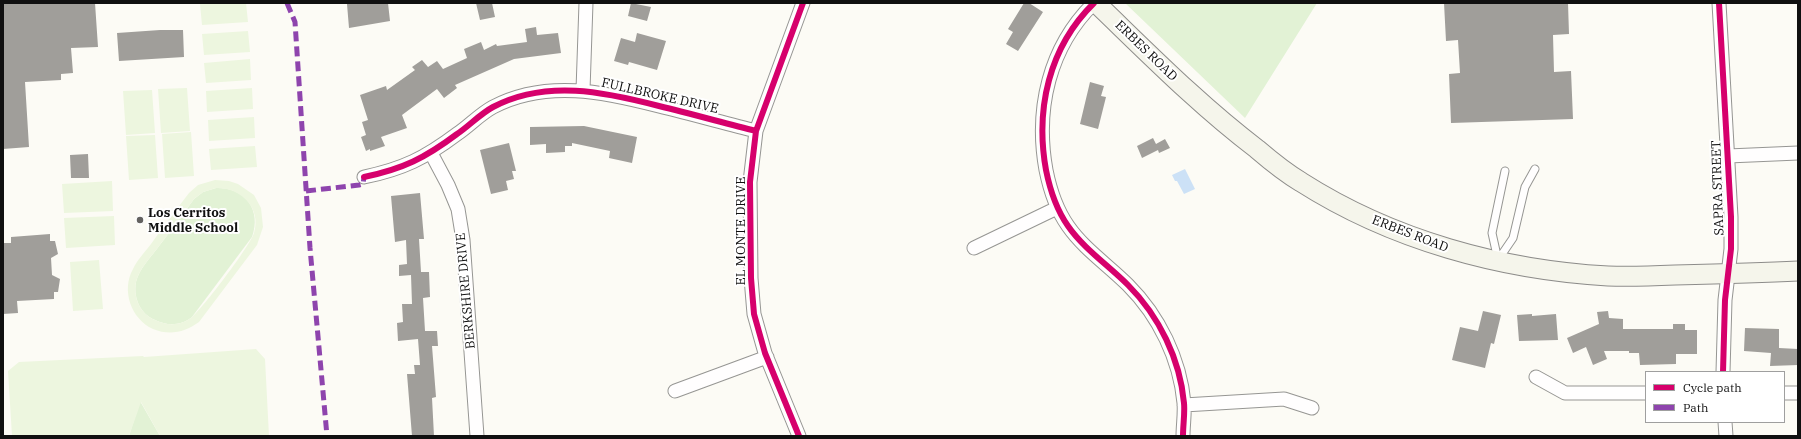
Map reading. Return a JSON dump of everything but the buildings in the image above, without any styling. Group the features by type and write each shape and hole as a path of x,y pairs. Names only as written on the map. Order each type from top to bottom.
{"main road":[{"name":"ERBES ROAD","path":"1095,3 1187,90 1240,136 1301,182 1364,216 1398,230 1456,252 1545,270 1609,276 1798,271"}],"street":[{"path":"582,90 586,3"},
{"name":"EL MONTE DRIVE","path":"799,436 767,357 754,314 751,278 750,182 756,131 803,3"},
{"path":"1095,3 1081,16 1064,42 1052,68 1045,95 1042,121 1042,151 1048,179 1057,208 1068,226 1082,243 1129,285 1154,317 1168,340 1177,366 1184,406 1183,436"},
{"name":"SAPRA STREET","path":"1718,3 1731,217 1730,249 1725,300 1723,371"},
{"name":"FULLBROKE DRIVE","path":"364,177 402,167 431,153 492,108 508,101 539,92 582,90 616,95 756,131"},
{"name":"BERKSHIRE DRIVE","path":"431,153 448,185 458,209 463,240 477,436"},
{"path":"1728,156 1798,153"},
{"path":"974,248 1057,208"},
{"path":"675,390 767,357"},
{"path":"1536,377 1565,393 1645,393"},
{"path":"1785,393 1798,393"},
{"path":"1184,406 1284,399 1312,408"},
{"path":"1725,423 1726,436"}],"lane":[{"path":"1498,260 1513,238 1525,187 1535,169"},
{"path":"1498,260 1492,233 1505,171"}],"green space":[{"path":"246,3 248,22 202,25 200,4"},
{"path":"1125,3 1317,3 1245,118"},
{"path":"248,31 250,52 204,55 202,34"},
{"path":"250,59 251,80 206,83 204,63"},
{"path":"187,88 190,131 161,133 158,89"},
{"path":"252,88 253,109 207,112 206,91"},
{"path":"152,90 155,133 126,135 123,91"},
{"path":"254,117 255,138 209,141 208,120"},
{"path":"191,132 194,176 165,178 162,134"},
{"path":"155,135 158,178 129,180 126,136"},
{"path":"255,146 257,167 211,170 209,149"},
{"path":"215,180 229,181 238,184 254,195 261,208 263,227 257,245 199,322 177,332 159,331 145,324 134,311 128,295 130,277 139,259 189,193 198,185","holes":["216,188 225,189 241,195 252,208 255,215 256,224 251,240 206,302 188,320 169,324 160,322 145,314 137,299 135,288 140,272 194,199 203,192"]},
{"path":"112,181 113,211 64,213 62,184"},
{"path":"216,188 235,191 249,202 253,209 255,218 255,227 252,237 192,317 183,322 174,324 155,320 145,314 137,299 135,288 140,272 194,199 203,192"},
{"path":"114,216 115,245 66,248 64,218"},
{"path":"99,260 103,309 73,311 70,262"},
{"path":"256,349 265,359 269,436 160,436 141,402 129,436 12,436 8,371 19,362 144,357"},
{"path":"140,401 160,436 129,436"}],"water":[{"path":"1185,169 1195,189 1184,194 1172,175"}],"marked path":[{"path":"287,3 295,22 310,248 327,436"},
{"path":"306,191 359,185 363,184 364,177"}],"cycle path":[{"path":"799,436 765,353 754,314 751,278 750,182 756,131 803,3"},
{"path":"1094,3 1079,20 1066,39 1056,59 1049,80 1044,102 1043,124 1043,147 1049,185 1060,213 1074,234 1096,257 1128,285 1139,297 1158,324 1173,355 1182,387 1184,407 1183,436"},
{"path":"1719,3 1731,217 1731,249 1725,300 1723,371"},
{"path":"364,177 378,174 413,162 434,150 493,107 513,98 534,93 576,91 618,96 756,131"}],"place":[{"name":"Los Cerritos Middle School","path":"140,220"}]}
